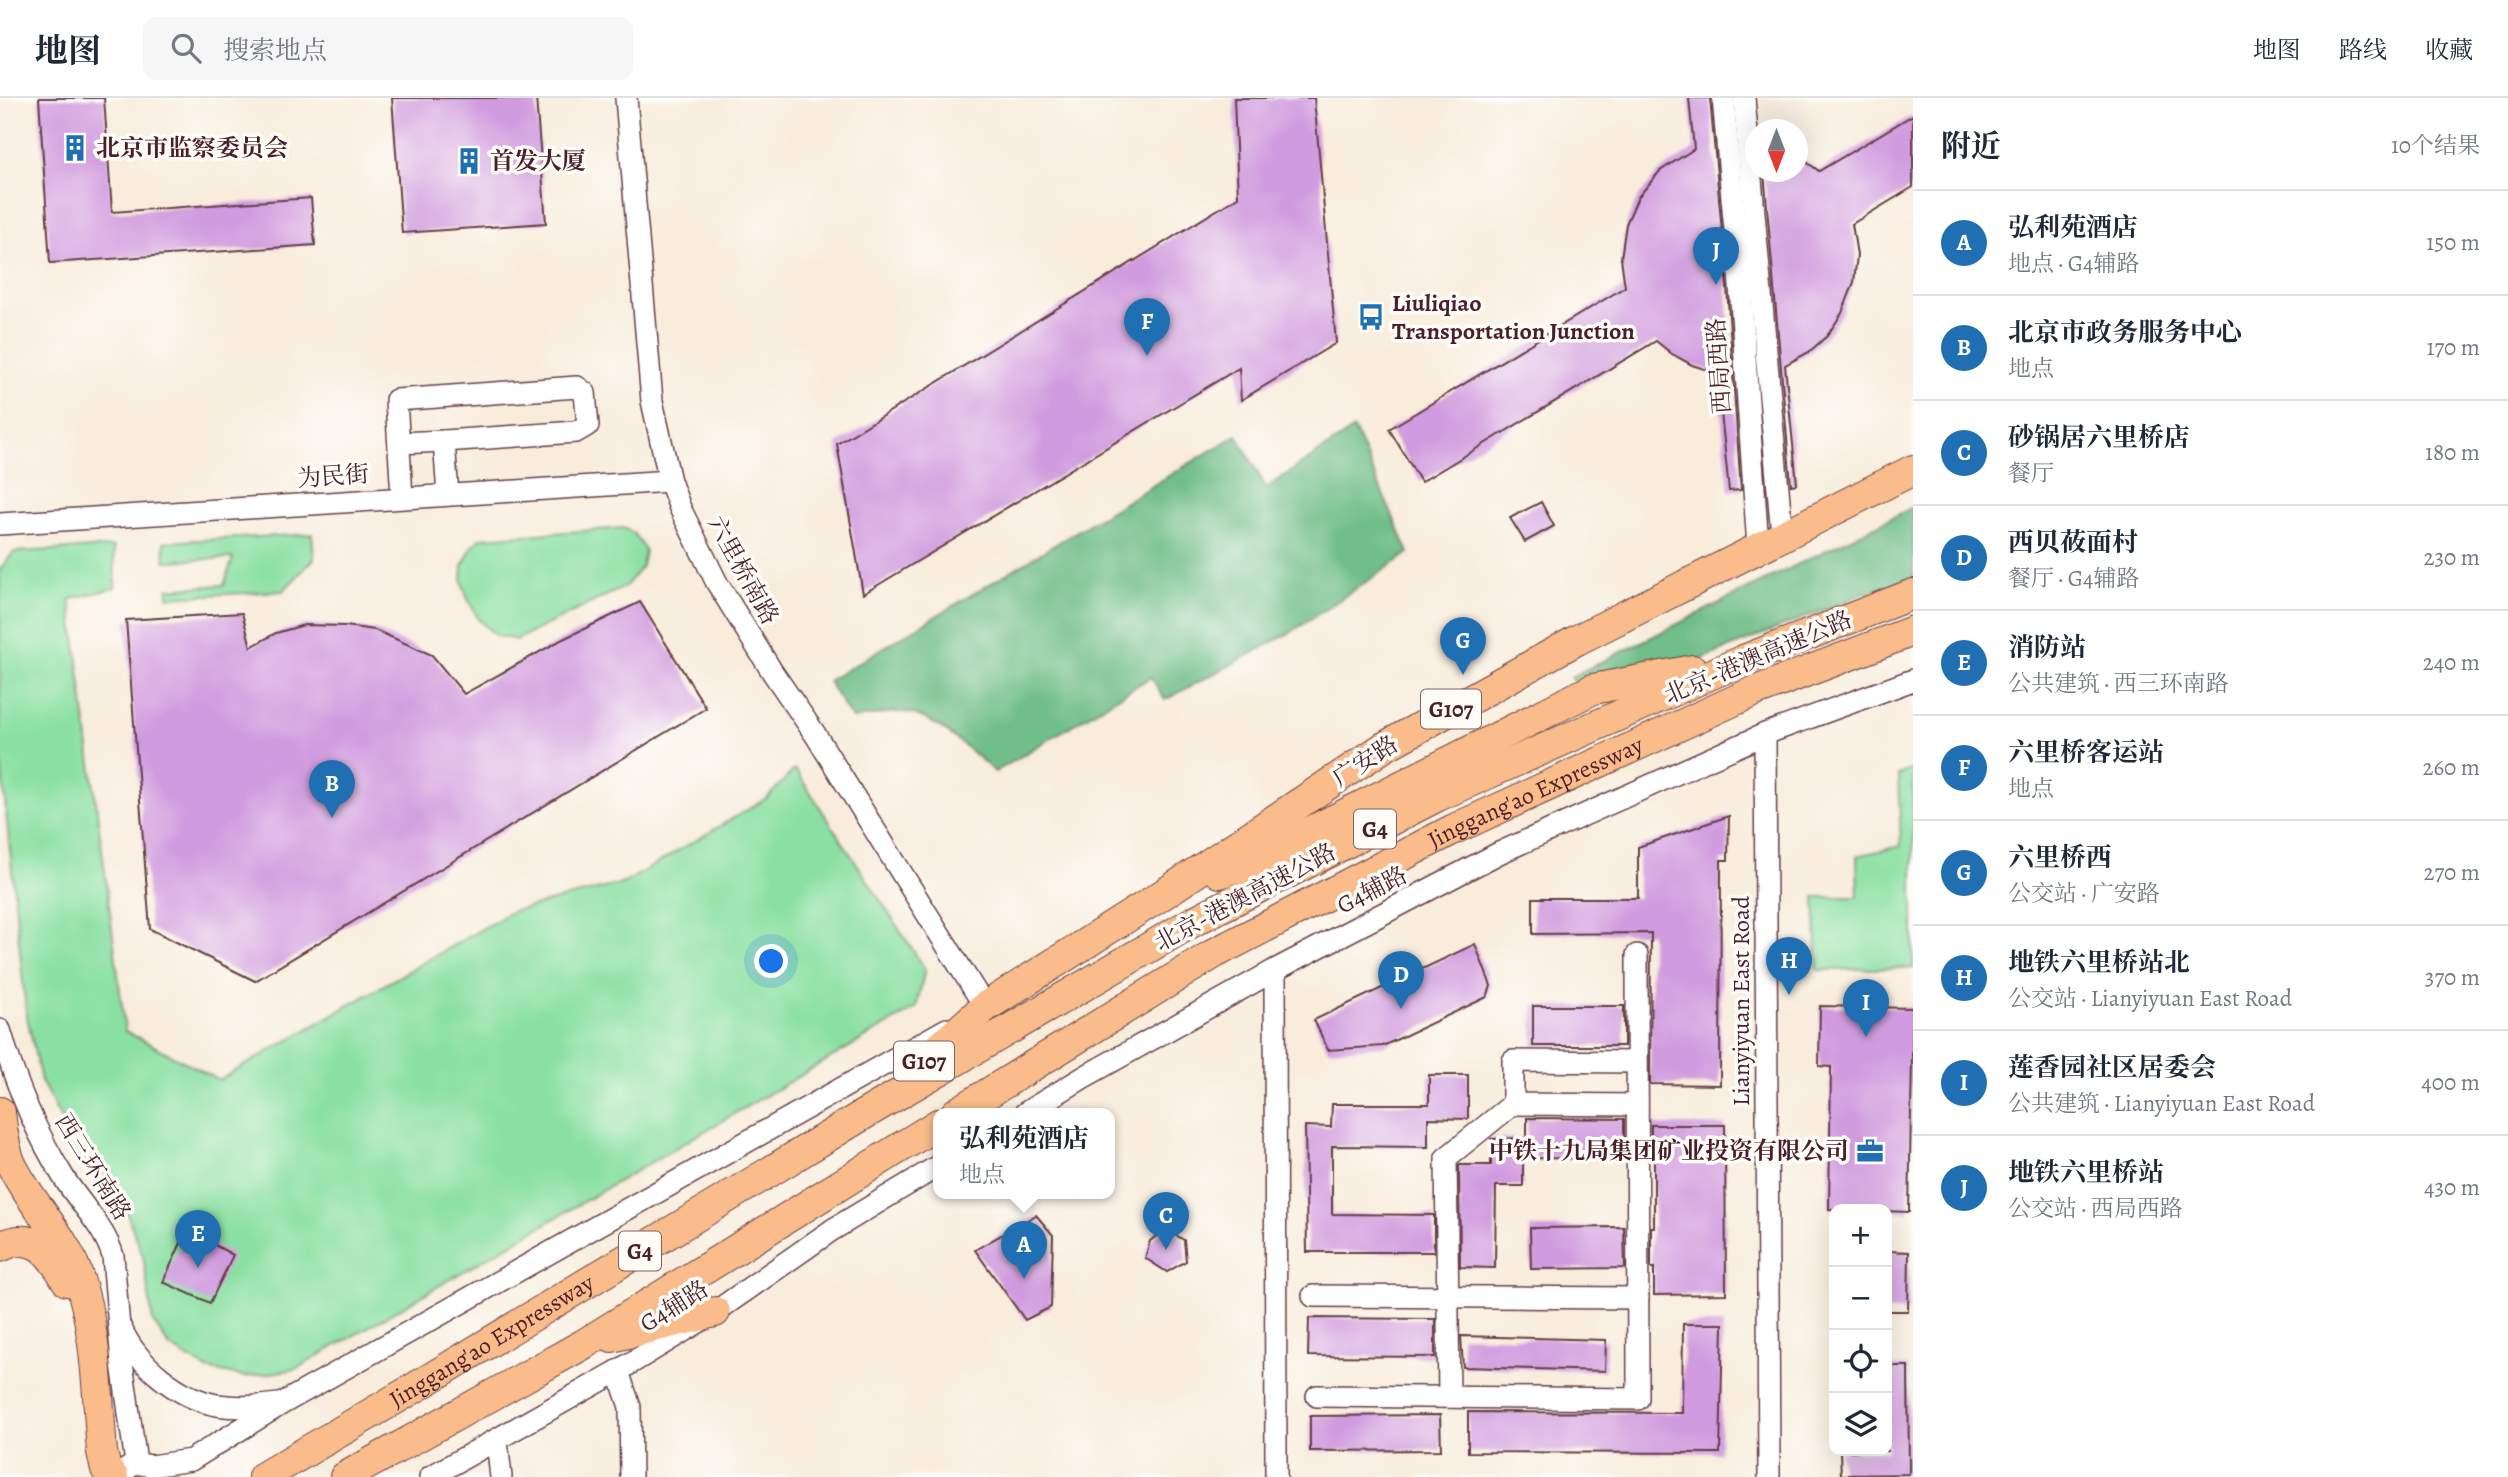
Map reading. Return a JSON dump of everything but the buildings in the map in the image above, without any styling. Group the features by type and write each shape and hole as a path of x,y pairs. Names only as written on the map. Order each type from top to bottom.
{"highway":[{"name":"广安路","path":"985,1007 1159,898 1384,747 1577,640 1913,470"},
{"name":"北京-港澳高速公路","path":"863,1115 1196,920 1438,796 1741,661 1913,594"},
{"name":"Jinggang'ao Expressway","path":"964,1108 1215,953 1454,829 1753,692 1913,631"},
{"path":"1159,898 1262,856 1593,689 1741,661"},
{"name":"G107","path":"863,1115 985,1007"},
{"path":"0,1112 10,1162 41,1212 55,1229 77,1274 90,1321 107,1466"},
{"name":"Jinggang'ao Expressway","path":"263,1477 863,1115"},
{"name":"Jinggang'ao Expressway","path":"345,1477 584,1344 933,1127"},
{"path":"0,1247 12,1241 34,1242 48,1253 68,1283 107,1466"},
{"path":"584,1344 715,1312"}],"street":[{"name":"六里桥南路","path":"625,98 652,401 670,481 695,541 717,583 815,734 985,1007"},
{"name":"西局西路","path":"1723,98 1740,286 1770,541"},
{"name":"西局西路","path":"1744,98 1770,541"},
{"path":"399,443 576,432 589,425 585,393 577,387 396,400 402,497"},
{"path":"444,441 448,495"},
{"name":"为民街","path":"0,524 670,481"},
{"name":"G4辅路","path":"1034,1108 1275,970 1499,853 1765,734 1913,680"},
{"name":"Lianyiyuan East Road","path":"1765,734 1769,1477"},
{"path":"1317,1396 1638,1399 1637,955"},
{"path":"1275,970 1276,1477"},
{"path":"107,1466 196,1469 284,1403 985,1007"},
{"name":"西三环南路","path":"0,1030 13,1075 44,1145 64,1179 108,1241 113,1255 122,1363 107,1466"},
{"path":"1513,1104 1513,1061 1637,1062"},
{"path":"1449,1397 1447,1158 1513,1104 1637,1105"},
{"name":"G4辅路","path":"430,1477 618,1371 715,1312 832,1230 933,1169"},
{"path":"1313,1296 1638,1298"},
{"path":"119,1325 128,1342 147,1365 193,1397 237,1408 284,1403"},
{"path":"618,1371 630,1406 631,1477"},
{"path":"497,1441 501,1477"}],"green space":[{"path":"1354,429 1409,553 1290,633 1165,700 1151,677 995,772 951,735 914,714 890,712 852,719 828,681 1237,435 1266,488"},
{"path":"1913,507 1913,578 1866,593 1699,660 1580,688 1571,677"},
{"path":"624,528 634,534 645,550 642,566 626,586 516,640 495,635 479,620 462,581 463,566 472,546 481,538"},
{"path":"312,534 314,559 283,591 168,597 168,589 224,585 233,558 165,561 164,542"},
{"path":"114,547 115,588 70,599 125,1031 219,1080 513,911 624,883 767,798 795,769 925,969 916,1008 296,1369 245,1377 207,1369 170,1347 153,1322 143,1256 127,1214 82,1159 41,1081 26,1012 0,750 0,569 14,552"},
{"path":"1913,769 1913,968 1818,970 1815,897 1858,897 1857,856 1901,846 1898,775"}],"place":[{"name":"北京市监察委员会","path":"75,148"},
{"name":"首发大厦","path":"469,161"},
{"name":"地铁六里桥站","path":"1716,285"},
{"name":"Liuliqiao Transportation Junction","path":"1371,317"},
{"name":"六里桥客运站","path":"1147,356"},
{"name":"六里桥西","path":"1463,675"},
{"name":"北京市政务服务中心","path":"332,818"},
{"name":"地铁六里桥站北","path":"1789,995"},
{"name":"西贝莜面村","path":"1401,1009"},
{"name":"莲香园社区居委会","path":"1866,1037"},
{"name":"中铁十九局集团矿业投资有限公司","path":"1870,1151"},
{"name":"砂锅居六里桥店","path":"1166,1250"},
{"name":"消防站","path":"198,1268"},
{"name":"弘利苑酒店","path":"1024,1279"}]}
